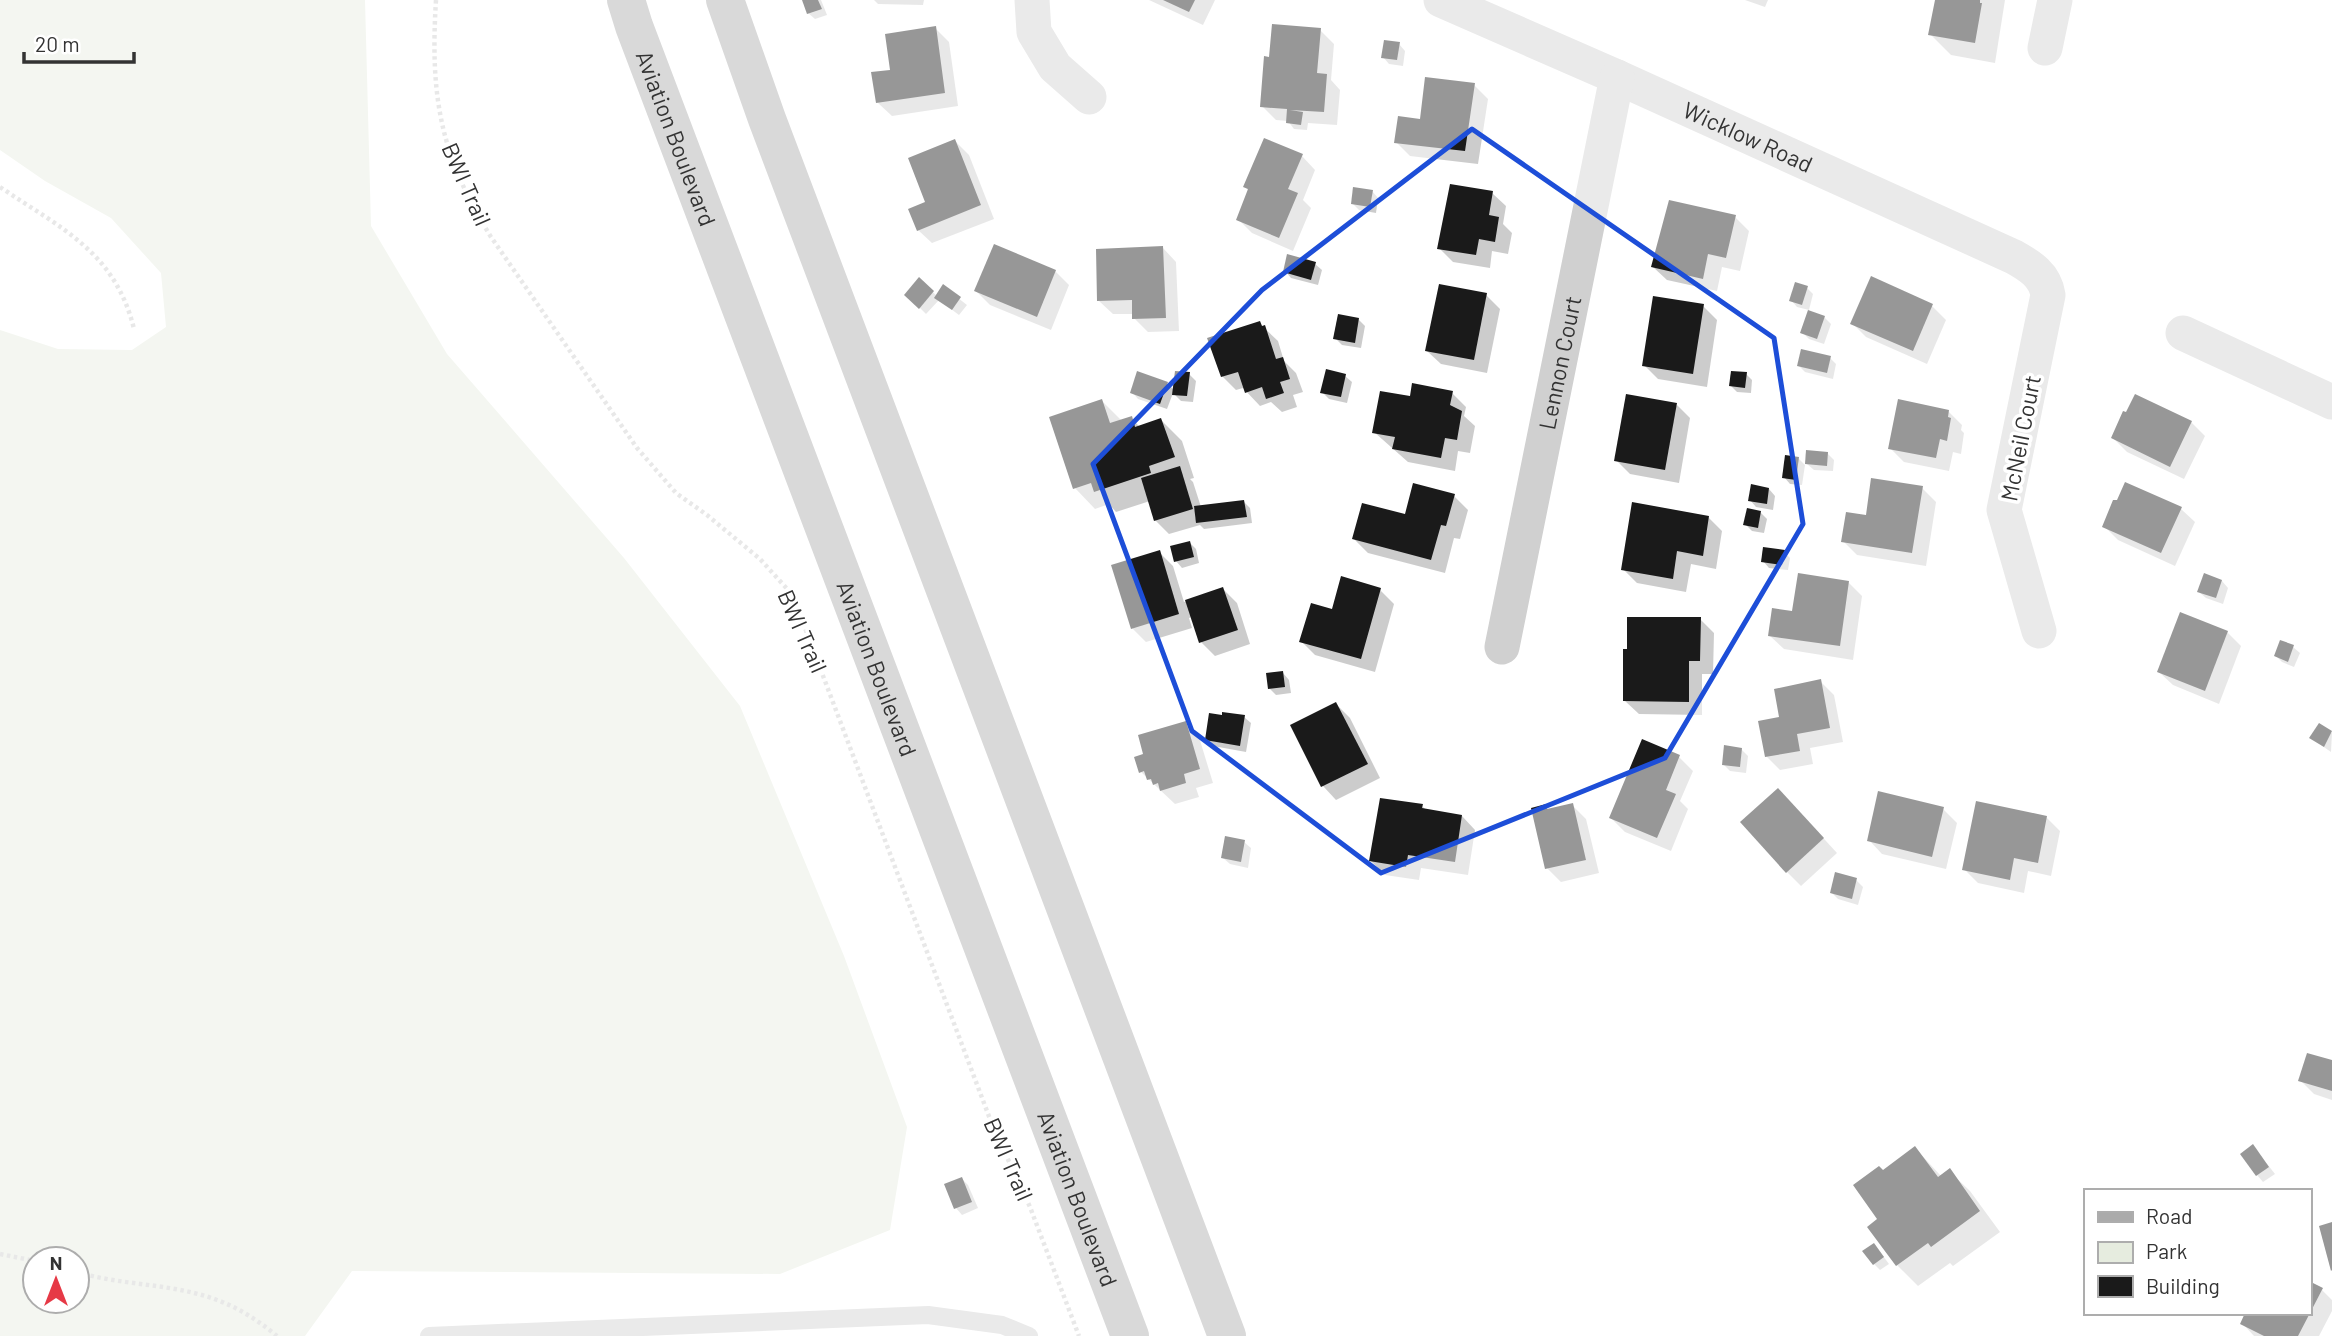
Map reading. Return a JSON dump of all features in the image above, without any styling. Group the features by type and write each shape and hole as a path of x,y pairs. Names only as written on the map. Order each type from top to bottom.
{"main road":[{"name":"Aviation Boulevard","path":"626,0 1130,1336"},
{"path":"725,0 767,119 1227,1336"}],"street":[{"path":"1032,0 1034,32 1055,67 1089,97"},
{"name":"Wicklow Road","path":"1441,0 1617,76 2014,257 2030,266 2046,284"},
{"path":"2045,48 2055,0"},
{"name":"Lennon Court","path":"1502,647 1617,76"},
{"name":"McNeil Court","path":"2039,631 2004,510 2044,320 2048,295 2046,284"},
{"path":"2183,333 2332,402"}],"lane":[{"path":"429,1336 928,1315 1002,1325 1029,1336"}],"path":[{"name":"BWI Trail","path":"436,0 435,75 440,120 451,160 469,201 637,448 676,493 761,559 789,591 806,628 993,1127 1030,1207 1079,1336"},
{"path":"0,187 51,218 82,242 107,268 129,307 134,329"},
{"path":"0,1254 21,1258"},
{"path":"91,1274 189,1292 218,1300 256,1319 277,1336"}],"highlighted area":[{"path":"1472,129 1774,338 1803,524 1665,758 1381,873 1192,731 1093,464 1262,290"}],"green space":[{"path":"0,0 365,0 371,226 447,354 624,558 740,706 844,956 907,1127 890,1230 780,1274 352,1271 305,1336 0,1336 0,330 58,349 132,350 166,327 161,273 111,218 45,181 0,150"}],"building":[{"path":"802,0 818,0 822,9 807,14"},
{"path":"1163,0 1195,0 1189,12"},
{"path":"1935,0 1980,0 1982,3 1975,43 1928,35"},
{"path":"1272,24 1321,28 1317,73 1327,74 1324,112 1290,110 1303,112 1301,125 1286,123 1287,109 1260,107 1264,56 1269,57"},
{"path":"936,26 945,93 876,103 871,72 890,70 885,34"},
{"path":"1384,40 1400,42 1397,60 1381,58"},
{"path":"1425,77 1475,83 1465,151 1394,143 1398,116 1420,119"},
{"path":"1264,138 1303,154 1288,189 1298,193 1279,238 1236,220 1248,189 1243,187"},
{"path":"955,139 981,205 917,231 908,209 925,202 908,158"},
{"path":"1450,184 1493,191 1489,215 1499,217 1495,242 1479,239 1476,255 1437,249"},
{"path":"1353,187 1373,190 1370,207 1351,204"},
{"path":"1669,200 1736,215 1726,258 1708,254 1703,279 1651,267"},
{"path":"994,244 1056,270 1037,317 974,291"},
{"path":"1163,246 1166,318 1132,319 1132,300 1097,301 1096,249"},
{"path":"1287,254 1316,262 1311,280 1283,272"},
{"path":"1871,276 1933,304 1913,351 1850,324"},
{"path":"919,277 934,291 919,309 904,295"},
{"path":"1795,282 1808,286 1802,305 1789,301"},
{"path":"943,284 961,297 952,310 934,298"},
{"path":"1439,284 1487,293 1474,360 1425,351"},
{"path":"1653,296 1704,304 1693,374 1642,366"},
{"path":"1808,310 1825,316 1817,339 1800,333"},
{"path":"1338,314 1359,318 1355,343 1333,339"},
{"path":"1260,321 1262,326 1265,325 1276,359 1283,357 1290,379 1280,382 1284,393 1266,399 1262,387 1245,393 1238,372 1221,377 1207,338"},
{"path":"1801,349 1831,356 1827,373 1797,366"},
{"path":"1326,369 1346,374 1341,397 1320,393"},
{"path":"1137,371 1168,382 1160,404 1130,393"},
{"path":"1175,371 1190,372 1187,396 1172,395"},
{"path":"1731,371 1747,372 1745,388 1729,386"},
{"path":"1412,383 1453,391 1450,405 1462,411 1457,440 1445,438 1441,458 1392,449 1395,437 1372,433 1380,391 1410,396"},
{"path":"1626,394 1677,403 1665,470 1614,461"},
{"path":"2135,394 2192,421 2170,467 2111,438 2123,411 2126,412"},
{"path":"1102,399 1110,423 1132,416 1135,427 1161,418 1175,457 1149,466 1151,473 1094,492 1091,483 1073,489 1049,417"},
{"path":"1898,399 1949,410 1948,417 1951,418 1947,441 1940,439 1936,458 1888,449"},
{"path":"1806,450 1828,452 1827,466 1805,464"},
{"path":"1785,455 1799,457 1796,480 1782,478"},
{"path":"1180,466 1193,509 1154,521 1141,478"},
{"path":"1871,478 1923,486 1912,553 1841,542 1846,512 1866,515"},
{"path":"2125,482 2182,507 2161,553 2102,527 2113,500 2117,500"},
{"path":"1413,483 1455,494 1446,526 1441,525 1431,560 1352,539 1362,503 1405,514"},
{"path":"1751,484 1769,488 1767,504 1748,501"},
{"path":"1244,500 1247,517 1196,523 1194,506"},
{"path":"1632,502 1709,516 1703,556 1677,551 1673,579 1621,570"},
{"path":"1747,508 1761,511 1758,528 1743,525"},
{"path":"1190,541 1194,557 1174,562 1170,546"},
{"path":"1763,547 1785,550 1782,565 1761,562"},
{"path":"1160,550 1179,614 1131,629 1111,565"},
{"path":"1798,573 1849,581 1840,646 1768,636 1772,608 1792,611"},
{"path":"2204,573 2222,580 2216,598 2197,592"},
{"path":"1341,576 1381,588 1361,659 1299,642 1311,603 1332,609"},
{"path":"1223,587 1238,630 1199,643 1185,600"},
{"path":"2180,612 2228,631 2205,691 2157,672"},
{"path":"1627,617 1701,617 1700,661 1689,661 1689,702 1623,701 1623,649 1627,649"},
{"path":"2280,640 2294,645 2288,662 2274,656"},
{"path":"1283,671 1285,687 1268,689 1266,673"},
{"path":"1821,679 1830,728 1797,734 1800,751 1765,757 1758,721 1779,717 1774,689"},
{"path":"1336,702 1368,764 1321,787 1290,725"},
{"path":"1222,712 1245,715 1240,746 1205,740 1209,713 1222,715"},
{"path":"1186,721 1200,769 1184,774 1186,783 1160,791 1158,783 1153,785 1151,779 1147,780 1144,771 1139,773 1134,757 1143,754 1138,735"},
{"path":"2319,723 2332,731 2324,747 2309,738"},
{"path":"1642,739 1680,755 1666,790 1676,794 1657,838 1609,818"},
{"path":"1724,745 1742,748 1740,767 1722,765"},
{"path":"1778,788 1824,838 1786,873 1740,822"},
{"path":"1878,791 1944,807 1932,857 1867,841"},
{"path":"1380,798 1423,804 1422,808 1462,815 1455,862 1408,855 1406,867 1369,861"},
{"path":"1976,801 2047,816 2038,863 2014,858 2010,880 1962,870"},
{"path":"1573,803 1586,860 1545,869 1531,808 1546,804 1547,809"},
{"path":"1225,836 1245,840 1241,862 1221,858"},
{"path":"1835,872 1857,878 1852,899 1830,893"},
{"path":"2307,1053 2332,1060 2332,1091 2298,1081"},
{"path":"2253,1144 2269,1167 2256,1176 2240,1154"},
{"path":"1915,1146 1938,1177 1950,1168 1980,1211 1931,1247 1928,1243 1896,1266 1867,1227 1877,1219 1853,1185 1879,1166 1883,1170"},
{"path":"962,1177 972,1202 954,1209 944,1184"},
{"path":"2332,1222 2332,1270 2331,1271 2319,1226"},
{"path":"1874,1243 1884,1257 1873,1265 1862,1251"},
{"path":"2311,1282 2323,1288 2311,1311"},
{"path":"2244,1315 2309,1315 2298,1336 2264,1336 2240,1324"}]}
